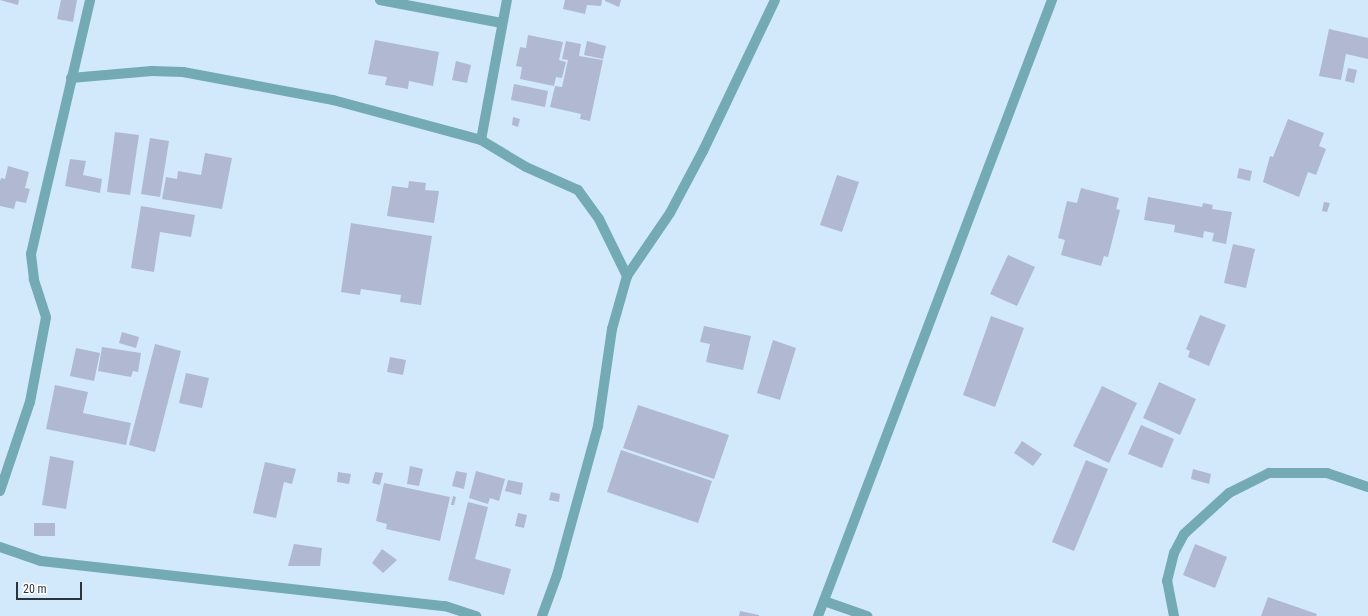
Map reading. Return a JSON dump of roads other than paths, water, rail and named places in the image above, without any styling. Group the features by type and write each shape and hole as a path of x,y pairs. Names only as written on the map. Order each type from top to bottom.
{"street":[{"path":"0,491 30,402 46,317 34,279 31,254 90,0"},
{"path":"380,0 502,23"},
{"path":"481,140 506,0"},
{"path":"542,616 557,575 598,426 612,329 627,276 670,214 703,151 775,0"},
{"path":"818,616 1052,0"},
{"path":"72,78 152,71 183,72 333,100 481,140 526,167 578,190 599,219 627,276"},
{"path":"1174,616 1167,581 1174,553 1184,534 1229,492 1269,473 1327,473 1368,487"},
{"path":"0,547 41,561 445,606 476,616"},
{"path":"824,601 867,616"}]}
